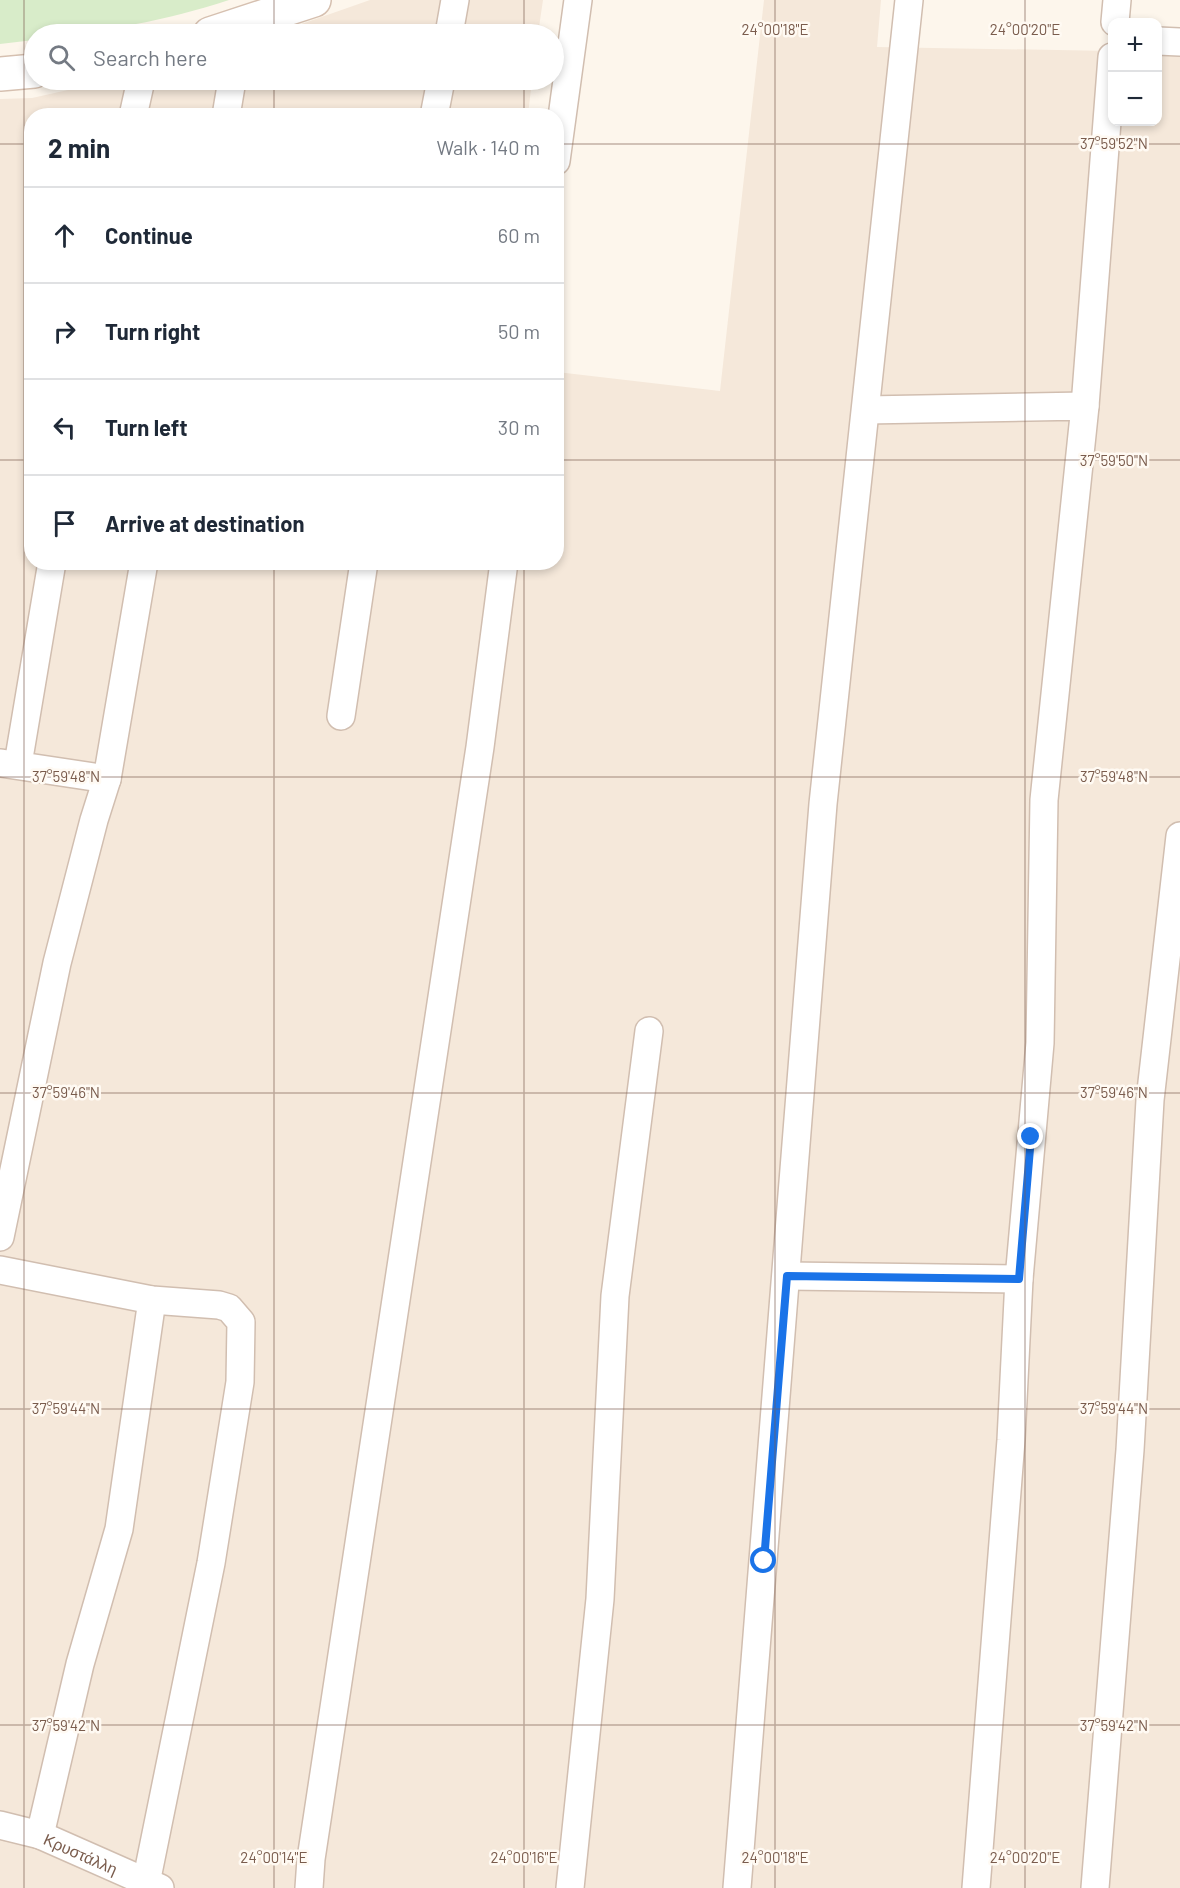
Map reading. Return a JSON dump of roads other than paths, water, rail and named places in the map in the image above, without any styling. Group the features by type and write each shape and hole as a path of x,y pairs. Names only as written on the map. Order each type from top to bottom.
{"street":[{"path":"255,24 314,0"},
{"path":"451,24 455,0"},
{"path":"563,108 578,0"},
{"path":"737,1888 823,804 909,0"},
{"path":"1115,18 1117,0"},
{"path":"1162,41 1180,42"},
{"path":"0,74 24,72"},
{"path":"976,1888 1011,1440 1019,1279 1040,1043 1044,800 1085,406 1112,72"},
{"path":"135,108 139,90"},
{"path":"227,108 230,90"},
{"path":"436,108 439,90"},
{"path":"866,410 1085,406"},
{"path":"50,570 9,763 107,779"},
{"path":"0,1238 57,963 93,820 107,779 143,570"},
{"path":"341,716 363,570"},
{"path":"309,1888 311,1859 469,817 503,570"},
{"path":"1095,1888 1130,1450 1150,1100 1180,836"},
{"path":"570,1888 600,1599 615,1296 648,1031"},
{"path":"0,1270 152,1300 229,1308 241,1322 243,1333 240,1382 211,1563 153,1885"},
{"path":"787,1276 1019,1279"},
{"path":"40,1835 80,1664 119,1529 152,1300"},
{"name":"Κρυστάλλη","path":"0,1825 40,1835 153,1885"}]}
